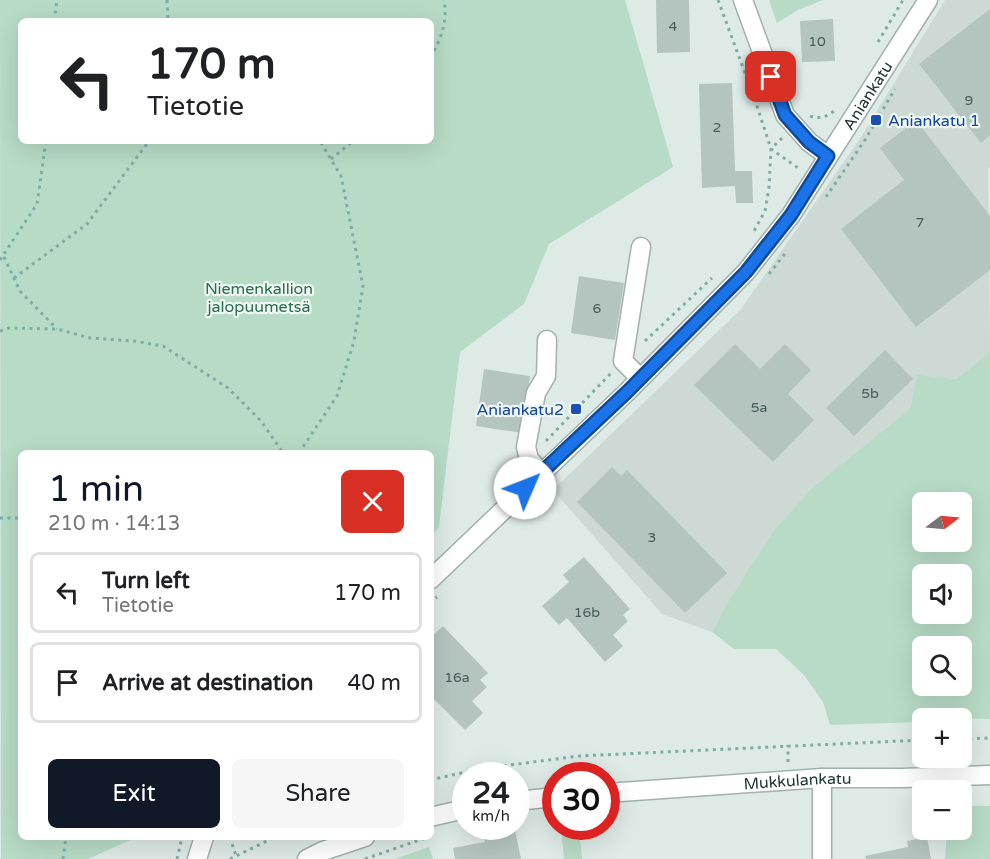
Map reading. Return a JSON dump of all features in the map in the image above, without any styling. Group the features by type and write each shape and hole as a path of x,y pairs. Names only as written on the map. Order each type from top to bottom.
{"street":[{"path":"743,0 785,115 809,142 828,156"},
{"name":"Aniankatu","path":"434,576 640,378 746,272 791,215 928,0"},
{"path":"640,247 623,361 640,378"},
{"path":"541,472 530,459 525,447 536,393 546,376 547,340"},
{"name":"Mukkulankatu","path":"620,792 822,778 990,775"},
{"path":"822,778 822,859"},
{"path":"434,817 452,812"},
{"path":"197,859 203,840"},
{"path":"307,859 356,840"}],"path":[{"path":"54,18 57,0"},
{"path":"167,0 168,18"},
{"path":"434,51 441,41 446,7 444,0"},
{"path":"0,260 37,204 46,144"},
{"path":"14,278 87,224 147,144"},
{"path":"301,450 336,396 354,341 363,286 341,176 322,144"},
{"path":"330,159 349,144"},
{"path":"4,256 20,291 57,329"},
{"path":"0,331 9,328 57,329 90,338 164,346 228,388 261,421 281,450"},
{"path":"0,518 18,518"},
{"path":"972,739 990,738"},
{"path":"434,779 479,769 579,756 912,740"},
{"path":"63,859 66,840"},
{"path":"177,859 181,840"},
{"path":"231,840 236,856"},
{"path":"230,859 269,840"},
{"path":"365,859 419,840"}],"shaded area":[{"path":"945,0 990,0 990,167 988,169 990,352 956,379 917,376 910,409 813,487 774,530 724,608 712,632 662,614 553,490 741,309 859,140"}],"green space":[{"name":"Niemenkallion jalopuumetsä","path":"0,0 625,0 673,167 549,244 524,304 460,352 439,527 434,533 434,450 18,450 18,840 130,840 88,859 1,859"},
{"path":"769,0 823,0 798,10 777,23"},
{"path":"990,352 990,719 972,719 972,708 912,708 912,722 830,725 823,702 804,675 776,649 734,649 712,632 724,608 774,530 813,487 910,409 917,375 956,379"},
{"path":"972,806 990,806 990,859 945,859 946,840 972,840"},
{"path":"562,840 580,840 582,859 564,859"},
{"path":"429,847 433,859 395,859"}],"building":[{"path":"656,0 689,0 690,52 657,53"},
{"path":"990,9 990,135 981,143 919,64"},
{"path":"833,19 835,61 802,62 800,21"},
{"path":"732,83 735,171 752,171 753,203 736,203 735,186 702,188 699,84"},
{"path":"916,120 990,216 990,270 916,327 841,229 904,180 880,148"},
{"path":"579,276 624,283 615,340 571,333"},
{"path":"735,344 760,369 785,344 811,370 788,394 814,420 773,462 694,385"},
{"path":"885,350 913,379 854,436 826,408"},
{"path":"484,369 530,376 522,433 476,426"},
{"path":"612,467 621,476 627,470 727,573 685,613 577,502"},
{"path":"584,557 630,609 623,615 628,621 613,635 623,646 605,662 567,618 559,625 542,606 569,582 563,575"},
{"path":"443,626 488,673 480,680 487,687 472,701 483,713 465,730 434,699 434,634"},
{"path":"484,840 517,840 521,859 455,859 453,848 485,842"},
{"path":"928,840 931,859 866,859 865,856 908,847 907,841"}],"place":[{"name":"Aniankatu 1","path":"876,120"},
{"name":"Aniankatu2","path":"576,409"}],"route":[{"path":"525,488 627,392 746,272 791,215 828,156 809,142 785,115 771,77"}]}
